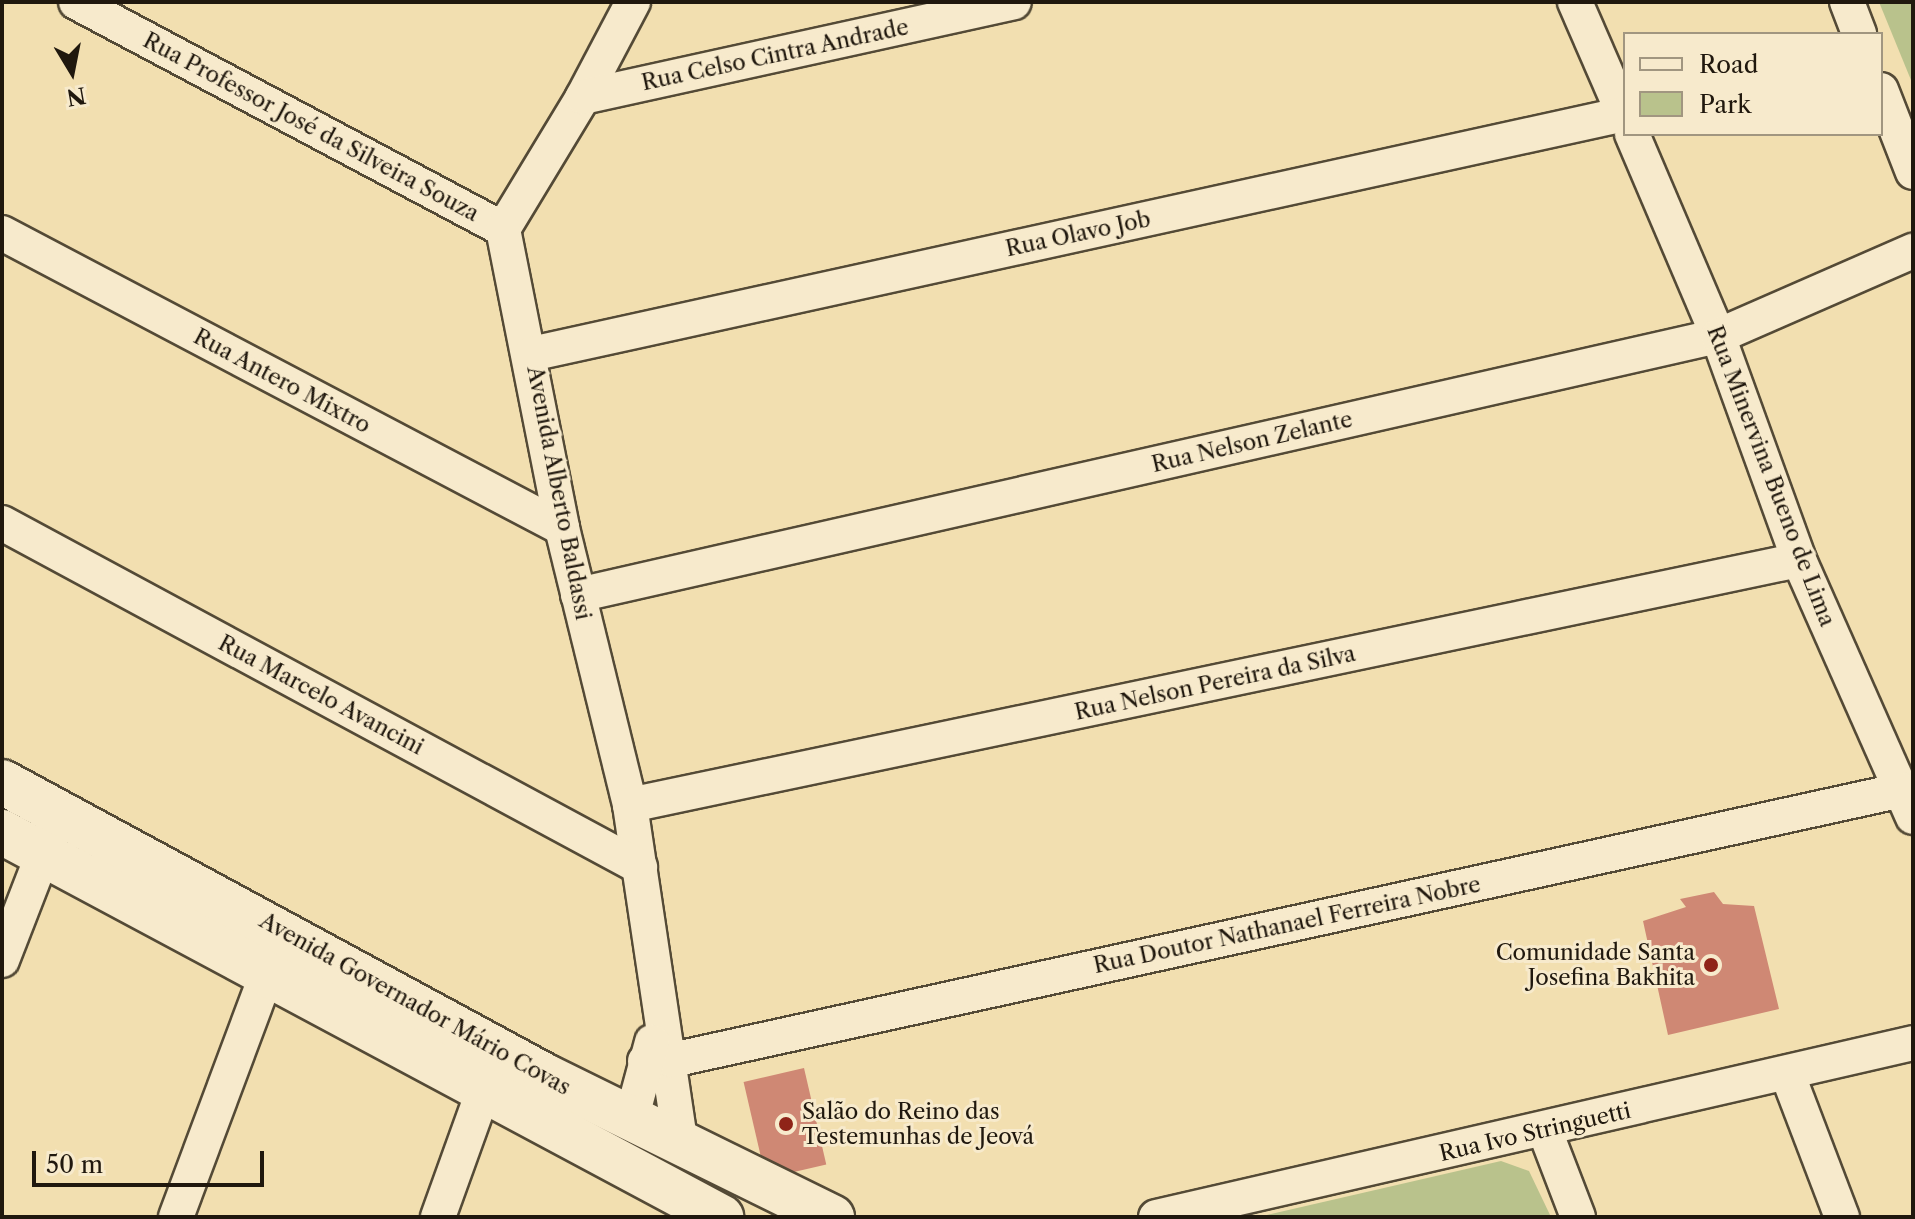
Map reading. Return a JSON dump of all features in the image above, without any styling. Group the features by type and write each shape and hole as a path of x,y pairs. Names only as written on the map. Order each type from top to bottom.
{"main road":[{"name":"Avenida Governador Mário Covas","path":"2,782 631,1120 832,1217"},
{"name":"Avenida Governador Mário Covas","path":"2,832 700,1210"},
{"path":"617,1164 631,1120"},
{"path":"681,1145 700,1210"}],"street":[{"name":"Rua Professor José da Silveira Souza","path":"76,2 503,229"},
{"path":"503,229 583,97 633,2"},
{"name":"Rua Celso Cintra Andrade","path":"583,97 1014,2"},
{"name":"Rua Minervina Bueno de Lima","path":"1575,2 1623,113"},
{"path":"1847,2 1858,32"},
{"path":"611,43 653,82"},
{"path":"1883,95 1913,172"},
{"name":"Rua Olavo Job","path":"531,354 1623,123"},
{"name":"Rua Minervina Bueno de Lima","path":"1633,136 1718,336 1799,560 1908,803"},
{"name":"Avenida Alberto Baldassi","path":"503,229 531,354 562,528 630,805 661,1015 658,1061 681,1145"},
{"name":"Rua Antero Mixtro","path":"2,233 562,528"},
{"name":"Rua Nelson Zelante","path":"578,595 1718,336 1913,251"},
{"name":"Rua Marcelo Avancini","path":"2,523 640,867"},
{"name":"Rua Nelson Pereira da Silva","path":"630,805 1799,560"},
{"name":"Rua Doutor Nathanael Ferreira Nobre","path":"658,1061 1908,803"},
{"path":"2,960 40,852 62,814"},
{"path":"176,1217 266,976"},
{"name":"Rua Ivo Stringuetti","path":"1156,1217 1545,1131 1913,1043"},
{"name":"Avenida Alberto Baldassi","path":"631,1120 658,1061"},
{"path":"1787,1073 1842,1217"},
{"path":"438,1217 483,1092"},
{"path":"1545,1131 1578,1217"}],"green space":[{"path":"1879,2 1913,2 1913,85"},
{"path":"1501,1161 1529,1171 1551,1217 1258,1217"}],"building":[{"name":"Comunidade Santa Josefina Bakhita","path":"1714,892 1723,904 1754,906 1779,1009 1668,1035 1643,921 1686,907 1680,899"},
{"name":"Salão do Reino das Testemunhas de Jeová","path":"804,1068 826,1164 766,1178 744,1082"}],"place":[{"name":"Comunidade Santa Josefina Bakhita","path":"1711,965"},
{"name":"Salão do Reino das Testemunhas de Jeová","path":"786,1124"}]}
